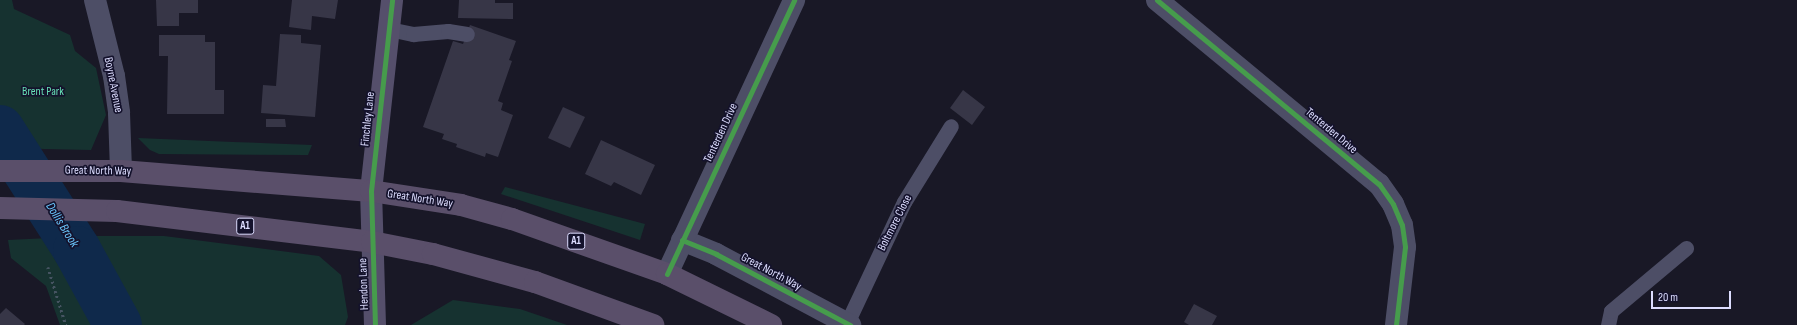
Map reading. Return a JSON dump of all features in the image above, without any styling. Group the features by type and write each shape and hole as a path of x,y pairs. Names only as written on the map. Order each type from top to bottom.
{"highway":[{"name":"Great North Way","path":"0,171 121,171 371,191 461,205 512,219 666,274 771,325"},
{"name":"A1","path":"0,208 117,210 372,242 432,254 535,282 653,325"}],"main road":[{"name":"Finchley Lane","path":"372,242 371,191 392,0"},
{"name":"Hendon Lane","path":"372,242 375,321"}],"street":[{"name":"Boyne Avenue","path":"95,0 115,83 119,113 121,171"},
{"name":"Tenterden Drive","path":"666,274 794,0"},
{"name":"Tenterden Drive","path":"1157,0 1379,184 1393,204 1402,225 1405,247 1396,325"},
{"name":"Great North Way","path":"682,240 716,254 848,324"}],"lane":[{"path":"389,29 413,34 448,31 467,34"},
{"name":"Boltmore Close","path":"848,324 904,202 951,126"},
{"path":"1608,325 1611,311 1686,248"}],"path":[{"path":"48,267 66,325"}],"green space":[{"name":"Brent Park","path":"0,0 12,0 14,9 70,35 75,51 96,68 106,115 91,150 0,148"},
{"path":"138,138 312,145 308,155 159,154 150,150"},
{"path":"505,187 645,224 640,240 501,194"},
{"path":"91,236 164,236 319,256 341,275 348,317 345,325 60,325 46,286 11,258 8,240"},
{"path":"453,300 520,309 567,325 411,325"}],"building":[{"path":"156,0 198,0 198,13 179,13 179,26 157,26"},
{"path":"292,0 338,0 335,19 312,16 311,30 289,27"},
{"path":"459,0 495,0 495,3 513,3 513,19 458,18"},
{"path":"470,25 516,41 509,60 512,61 498,101 503,103 501,110 513,115 498,157 486,153 485,157 456,147 457,144 442,139 444,134 423,127 453,41 463,44"},
{"path":"280,34 301,35 301,43 321,45 315,117 261,113 263,85 276,86"},
{"path":"159,35 205,35 205,42 215,42 215,90 224,90 224,114 167,114 168,56 159,56"},
{"path":"963,90 985,107 972,125 950,108"},
{"path":"563,107 585,117 570,148 548,138"},
{"path":"266,119 285,119 286,127 266,127"},
{"path":"601,140 655,165 641,195 614,182 611,186 585,174"},
{"path":"1194,304 1217,316 1212,325 1189,325 1184,322"},
{"path":"6,308 25,324 0,325 0,314"}],"waterway":[{"name":"Dollis Brook","path":"0,129 77,250 118,325"}],"cycle path":[{"path":"375,325 371,191 392,0"},
{"path":"667,274 794,0"},
{"path":"1157,0 1379,184 1393,204 1402,225 1405,247 1396,325"},
{"path":"682,240 716,254 850,325"}]}
